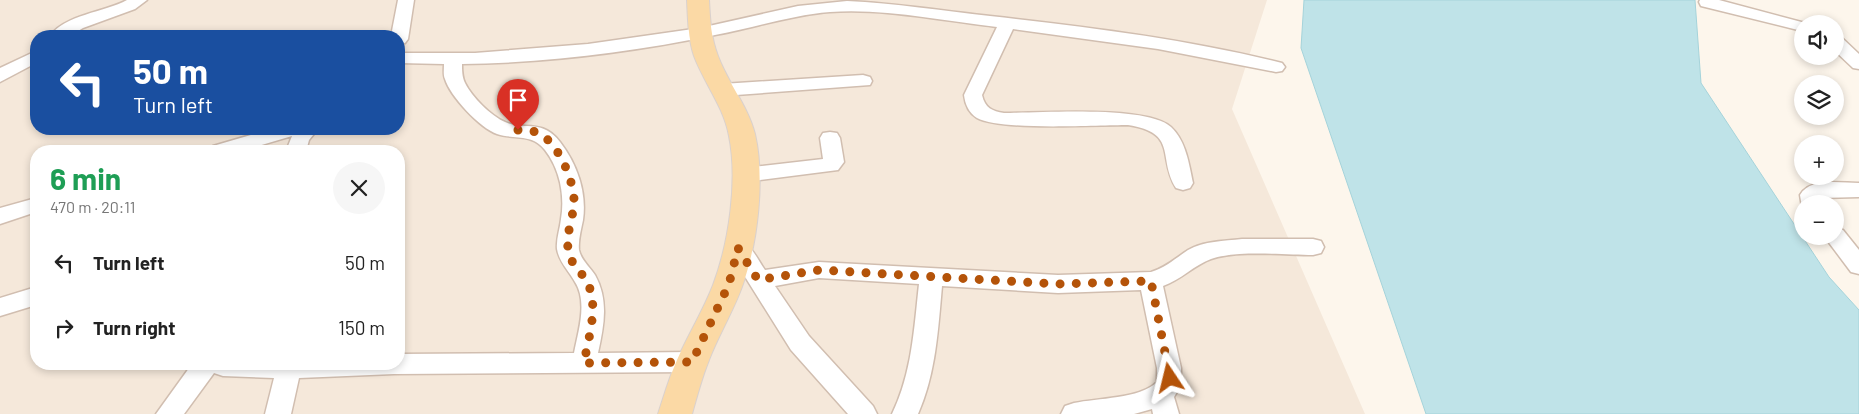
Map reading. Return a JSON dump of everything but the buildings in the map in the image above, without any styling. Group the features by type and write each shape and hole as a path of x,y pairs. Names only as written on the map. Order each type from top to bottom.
{"main road":[{"path":"675,414 692,362 729,284 738,248 743,202 744,152 742,133 706,56 700,33 698,0"}],"street":[{"path":"68,30 78,24 122,9 139,0"},
{"path":"401,30 403,9 406,0"},
{"path":"1707,2 1794,24"},
{"path":"405,58 454,59 591,49 700,33 807,10 838,6 866,7 1007,24 1199,50 1276,67"},
{"path":"1007,24 972,95 978,111 1004,119 1128,118 1157,125 1170,138 1183,183"},
{"path":"1844,50 1859,64"},
{"path":"6,73 30,59"},
{"path":"454,59 452,72 455,82 490,122 502,129 531,130 542,135 551,144 568,173 573,185 574,203 567,246 573,265 583,274 592,298 592,316 584,363"},
{"path":"6,73 30,71"},
{"path":"722,90 863,81"},
{"path":"240,145 272,135"},
{"path":"744,175 831,165 834,162 830,138"},
{"path":"1810,195 1815,191 1859,190"},
{"path":"0,216 30,206"},
{"path":"1844,237 1859,238"},
{"path":"1842,245 1859,266"},
{"path":"758,280 819,270 1058,284 1151,281 1167,276 1198,255 1210,250 1242,247 1313,247"},
{"path":"738,248 800,343 864,414"},
{"path":"905,414 917,386 921,366 932,277"},
{"path":"1074,414 1130,405 1163,404 1170,378 1151,281"},
{"path":"0,306 30,298"},
{"path":"405,364 692,362"},
{"path":"169,414 202,370"},
{"path":"278,414 289,370"}],"shaded area":[{"path":"0,0 1267,0 1232,109 1365,414 0,414"}],"water":[{"path":"1304,0 1695,0 1701,83 1794,224 1794,245 1808,245 1829,277 1859,310 1859,414 1426,414 1301,48"}],"route":[{"path":"518,130 531,130 542,135 551,144 562,161 573,185 574,203 567,246 573,265 583,274 592,298 592,316 584,363 692,362 729,284 738,248 758,280 819,270 1058,284 1151,281 1170,378"}]}
